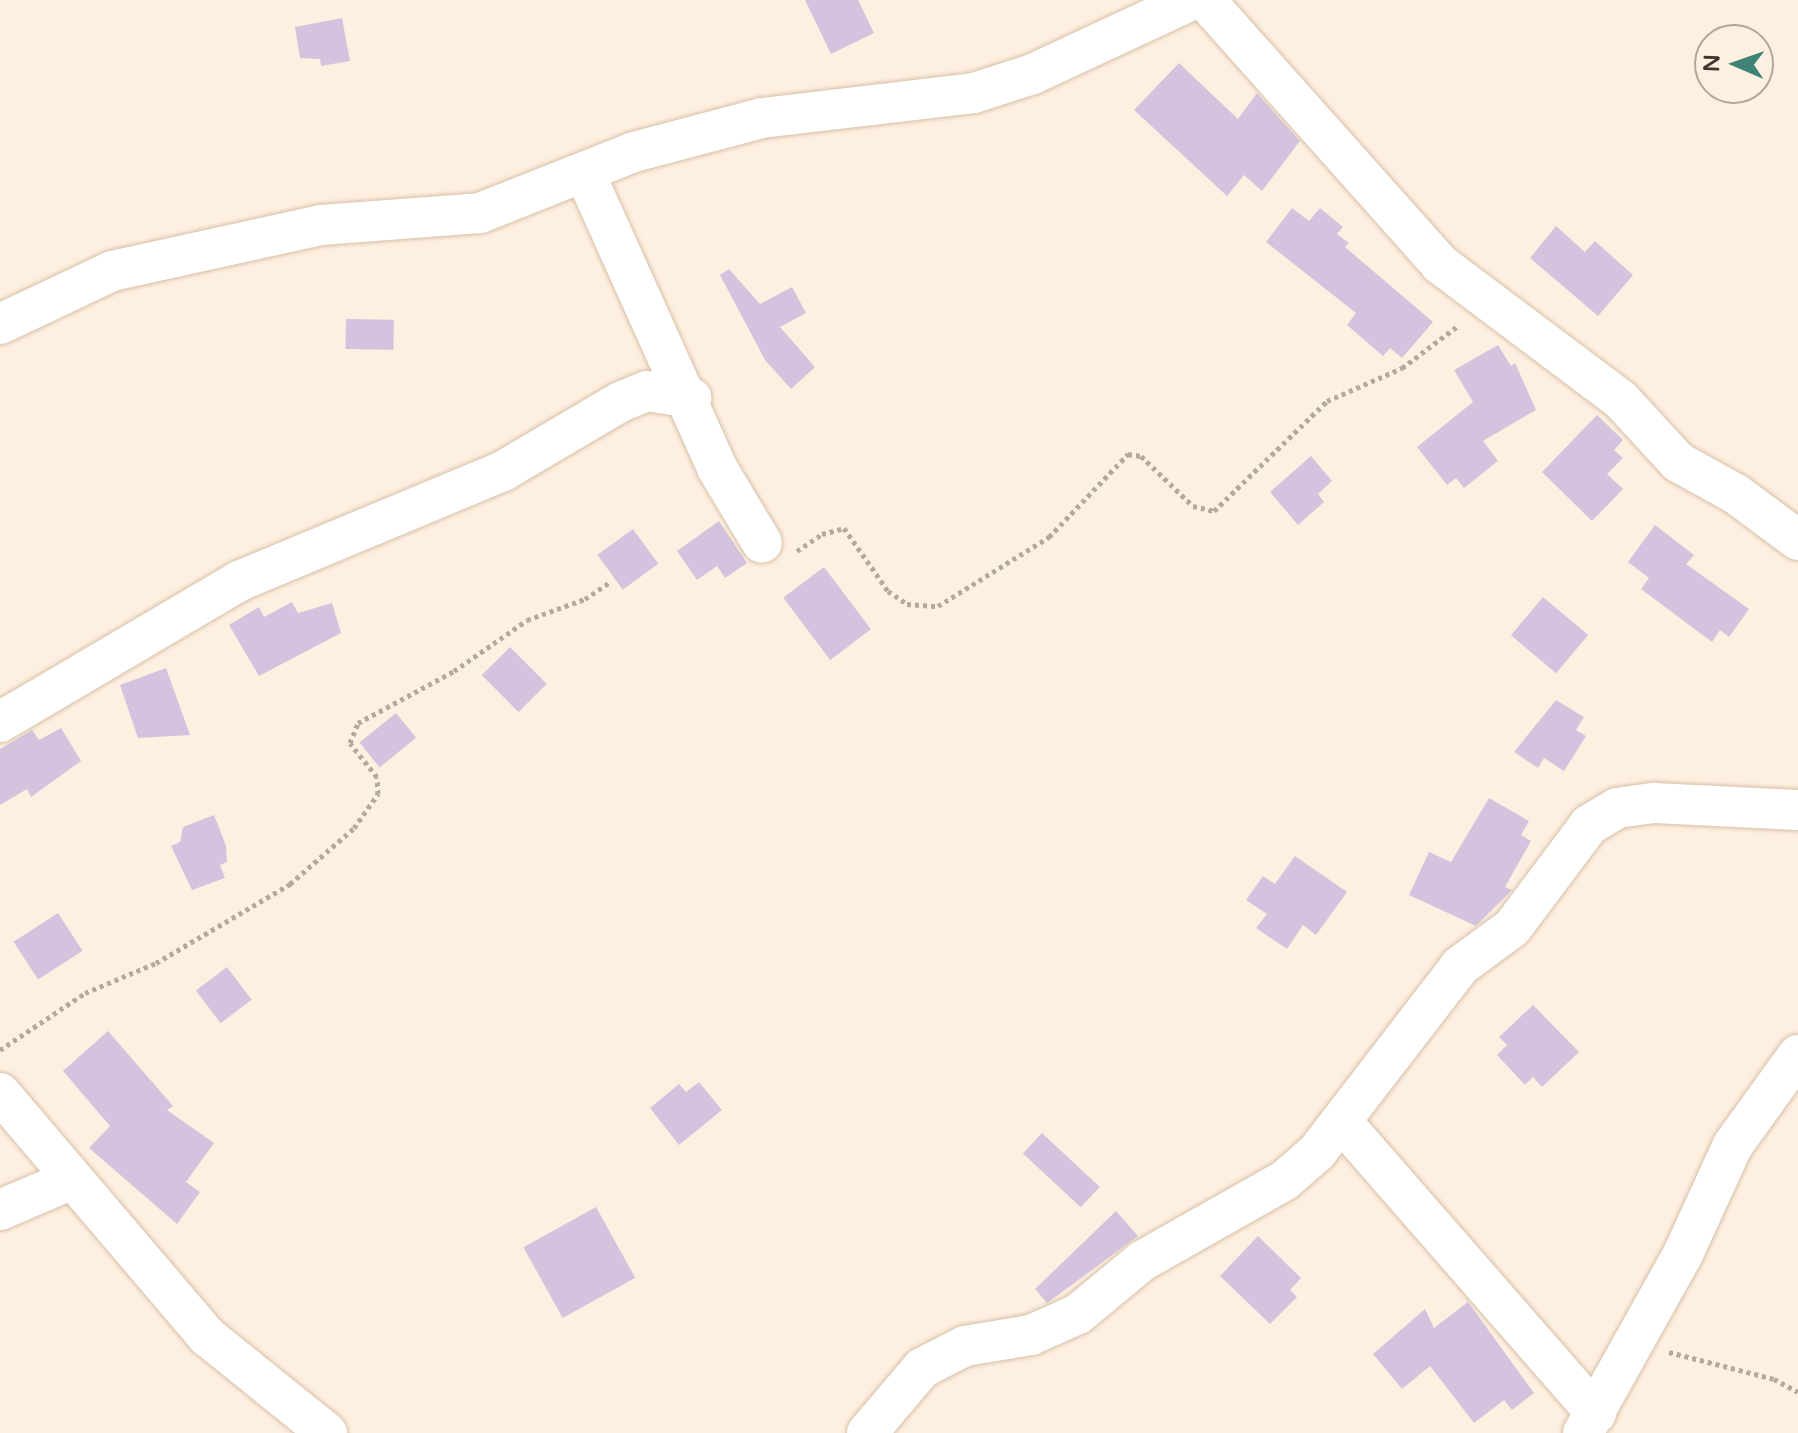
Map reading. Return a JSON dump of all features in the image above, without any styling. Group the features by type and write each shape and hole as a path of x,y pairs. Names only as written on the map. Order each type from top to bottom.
{"street":[{"path":"0,324 112,271 321,225 480,213 586,176 691,133 762,118 974,93 1033,74 1192,0"},
{"path":"1205,0 1400,223 1488,302 1621,400 1678,462 1736,494 1798,540"},
{"path":"586,176 615,251 691,398 717,468 762,543"},
{"path":"0,722 239,581 503,471 620,402 647,391 691,398"},
{"path":"867,1433 922,1368 965,1346 1031,1335 1078,1314 1142,1261 1285,1180 1341,1121 1460,966 1512,928 1589,825 1617,808 1654,803 1798,810"},
{"path":"1341,1121 1590,1423 1633,1345 1733,1145 1798,1055"},
{"path":"0,1093 70,1180 208,1337 327,1433"},
{"path":"0,1210 70,1180"}],"path":[{"path":"762,543 775,555 790,557 822,534 844,528 888,591 907,604 938,606 1049,537 1128,454 1141,456 1193,506 1214,511 1327,401 1402,368 1488,302"},
{"path":"0,1050 85,993 156,963 302,875 354,828 378,794 377,777 350,743 358,723 454,671 527,620 585,599 609,583"},
{"path":"1633,1345 1774,1379 1798,1392"}],"building":[{"path":"805,0 858,0 874,33 831,54"},
{"path":"342,18 350,61 321,66 320,59 300,58 295,27"},
{"path":"1179,63 1238,119 1257,93 1300,141 1262,191 1244,175 1227,196 1134,110"},
{"path":"1292,208 1309,221 1320,208 1343,227 1337,234 1349,243 1345,247 1433,322 1402,358 1390,348 1383,356 1347,325 1356,313 1266,242"},
{"path":"1556,226 1585,252 1595,241 1633,275 1598,316 1530,258"},
{"path":"729,269 760,304 792,287 806,313 780,327 815,367 791,389 765,360 720,275"},
{"path":"346,319 394,320 393,350 345,349"},
{"path":"1498,345 1511,366 1515,363 1536,410 1483,441 1498,461 1464,488 1456,478 1447,485 1417,447 1473,402 1454,370"},
{"path":"1597,415 1623,440 1614,450 1623,458 1607,474 1623,489 1592,521 1542,472"},
{"path":"1311,456 1332,481 1318,494 1324,502 1298,525 1270,492"},
{"path":"719,521 747,563 725,578 717,566 697,580 677,551"},
{"path":"1655,525 1694,555 1686,564 1749,609 1729,637 1720,630 1712,642 1641,589 1649,578 1628,562"},
{"path":"633,529 658,564 623,590 597,555"},
{"path":"824,567 871,629 830,660 783,598"},
{"path":"1543,597 1588,635 1556,673 1511,635"},
{"path":"292,602 298,613 332,603 341,633 259,676 229,625 259,607 264,617"},
{"path":"510,647 547,684 518,712 482,675"},
{"path":"166,668 190,735 138,738 120,685"},
{"path":"1556,700 1584,717 1576,730 1586,736 1564,771 1544,758 1538,768 1514,752"},
{"path":"396,713 416,738 380,767 359,743"},
{"path":"61,728 81,761 31,797 27,789 0,805 0,749 32,730 39,740"},
{"path":"1489,798 1529,821 1521,835 1531,841 1505,887 1512,890 1476,926 1409,895 1429,852 1451,862"},
{"path":"214,815 226,846 227,862 220,865 225,878 192,890 171,846 180,842 183,827"},
{"path":"1295,856 1347,892 1316,935 1303,925 1287,949 1256,928 1267,914 1246,900 1263,876 1275,884"},
{"path":"58,913 83,951 38,980 14,942"},
{"path":"227,967 252,1000 221,1023 196,990"},
{"path":"1533,1005 1579,1052 1542,1087 1533,1077 1525,1085 1497,1055 1507,1045 1499,1037"},
{"path":"108,1031 173,1106 167,1110 214,1143 186,1182 200,1192 177,1224 89,1148 110,1126 63,1071"},
{"path":"699,1082 722,1110 679,1145 650,1108 679,1084 686,1092"},
{"path":"1042,1133 1100,1187 1081,1207 1023,1153"},
{"path":"596,1207 635,1278 563,1318 523,1247"},
{"path":"1116,1211 1138,1236 1047,1303 1035,1289"},
{"path":"1258,1236 1301,1278 1290,1290 1297,1297 1270,1324 1220,1276"},
{"path":"1468,1302 1534,1393 1512,1410 1504,1400 1474,1423 1430,1366 1402,1389 1373,1354 1425,1309 1434,1328"}]}
